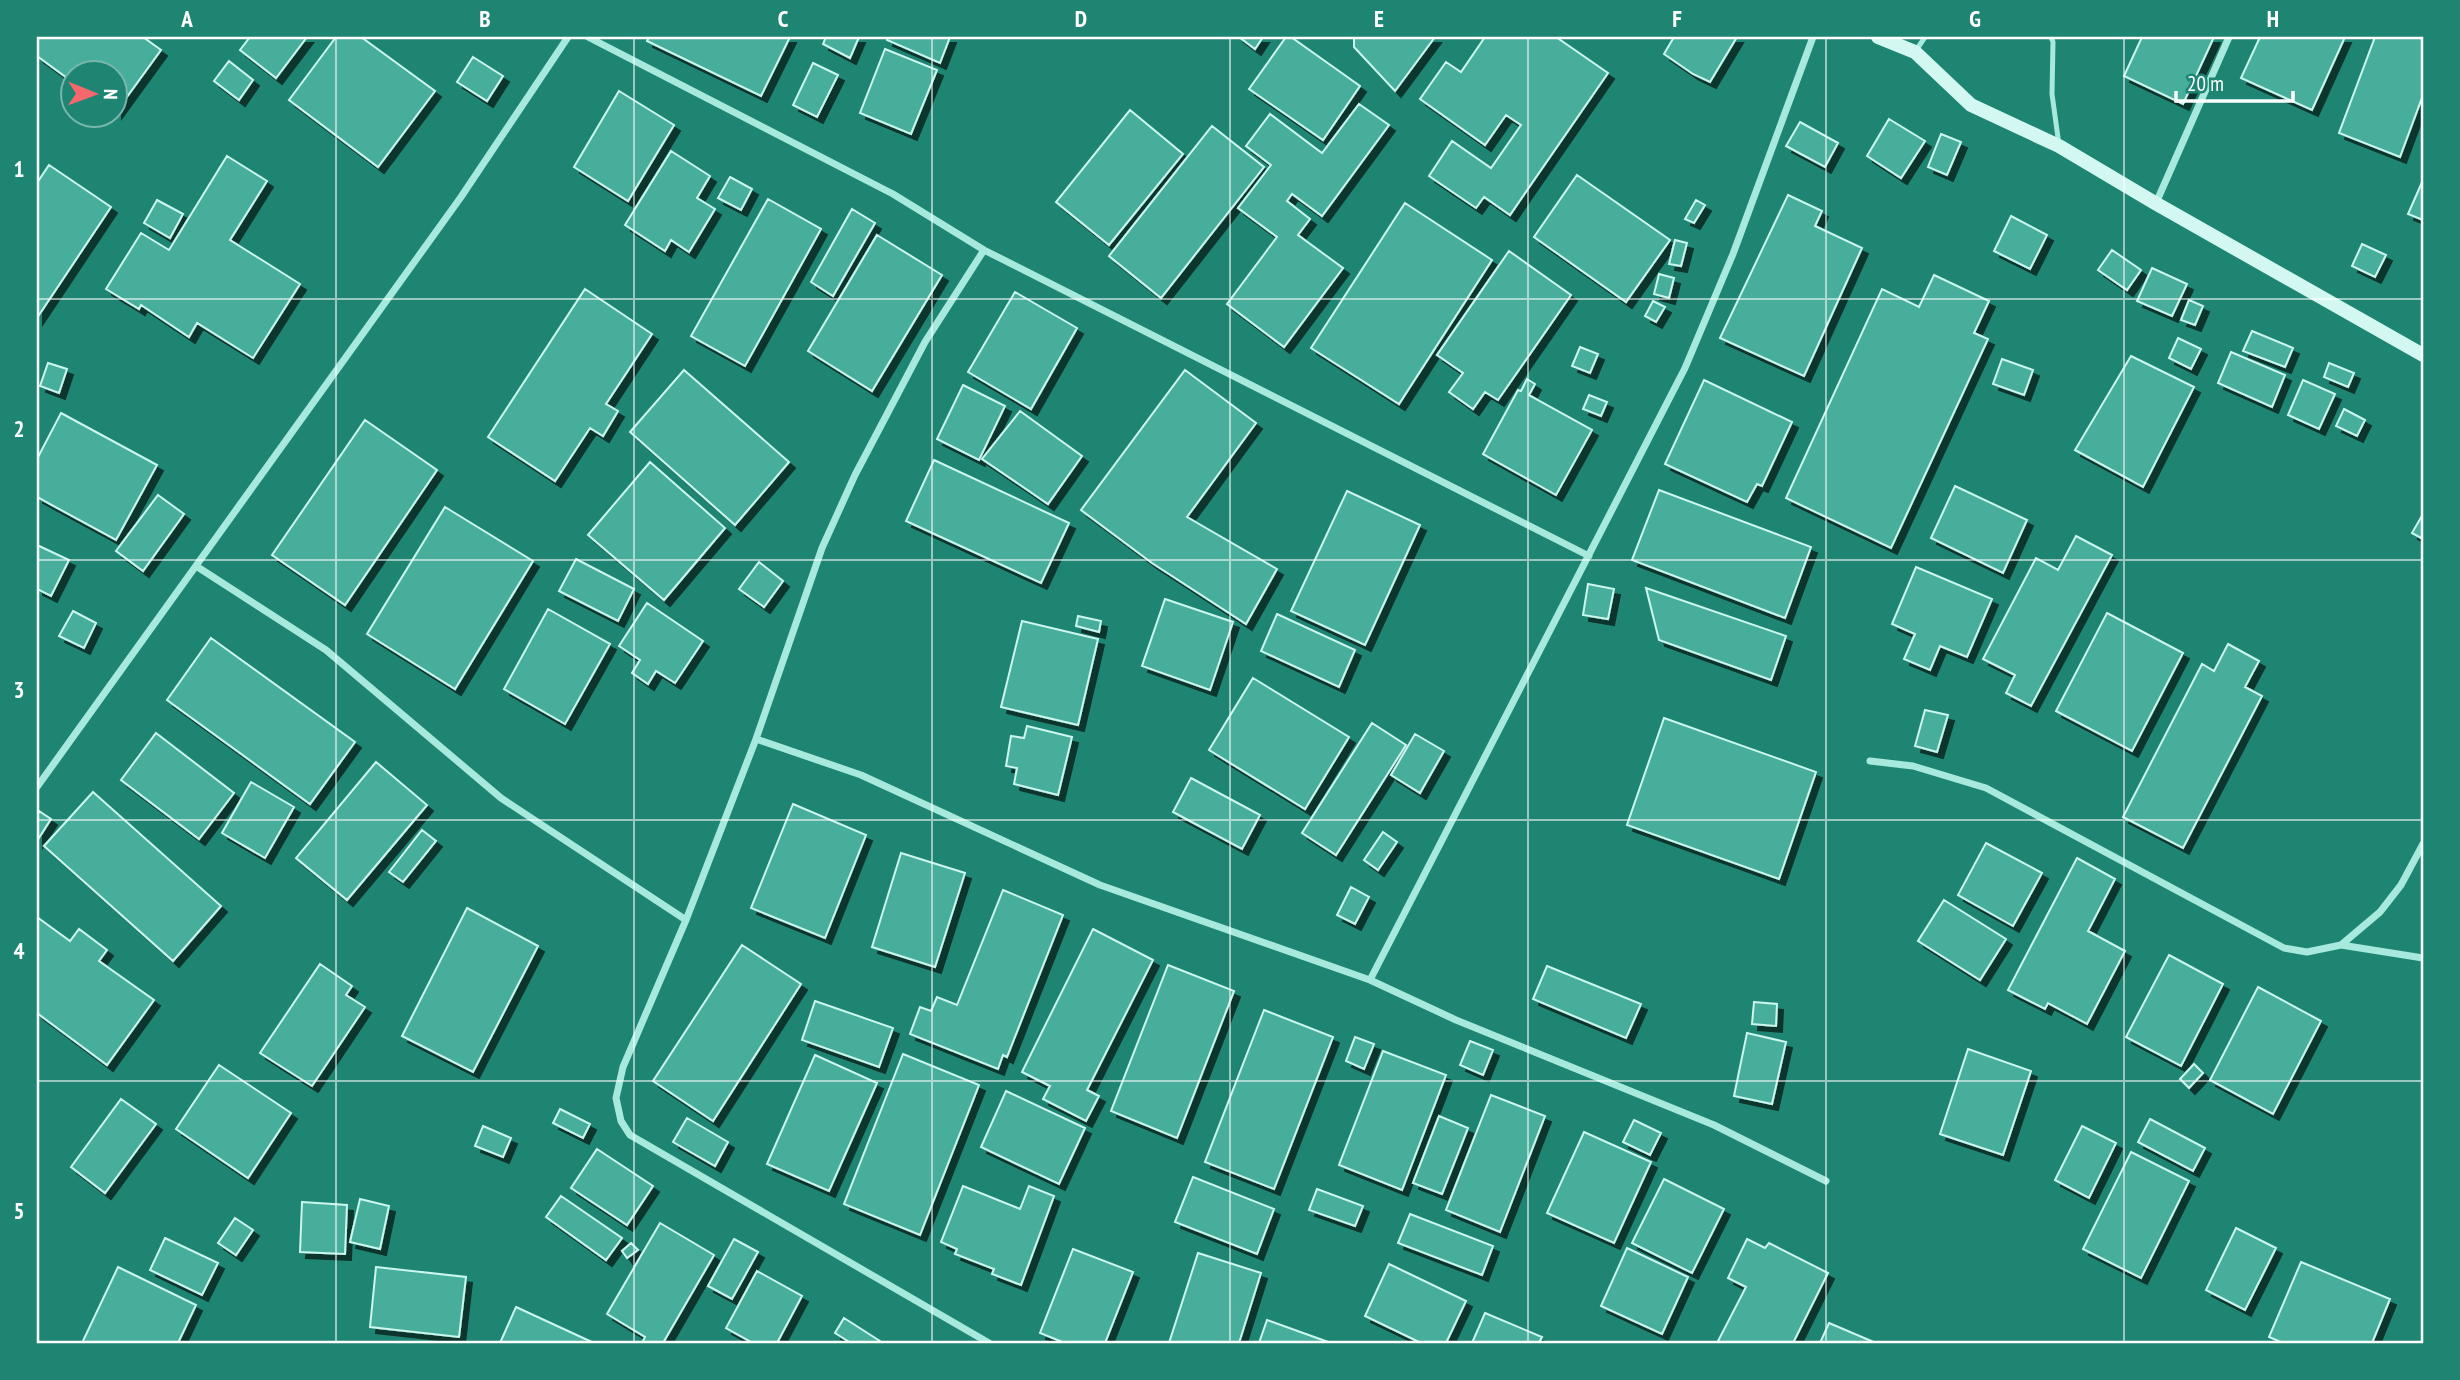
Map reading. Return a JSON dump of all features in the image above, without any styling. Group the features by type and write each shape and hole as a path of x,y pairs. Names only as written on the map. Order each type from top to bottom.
{"main road":[{"path":"1878,37 1915,52 1971,104 2059,146 2155,204 2423,355"}],"street":[{"path":"37,787 461,197 568,37"},
{"path":"588,37 893,194 984,250 1589,556"},
{"path":"1370,980 1685,368 1733,254 1813,37"},
{"path":"2155,204 2229,37"},
{"path":"984,250 925,342 855,475 822,548 756,739 686,920 623,1067 617,1098 621,1121 630,1135 989,1343"},
{"path":"196,566 326,650 500,798 686,920"},
{"path":"756,739 861,775 1100,886 1370,980 1456,1020 1714,1125 1826,1181"},
{"path":"1870,761 1913,766 1986,788 2284,948 2307,952 2341,945 2423,958"},
{"path":"2341,945 2380,912 2401,885 2423,844"}],"lane":[{"path":"1915,52 1925,37"},
{"path":"2051,37 2052,94 2059,146"}],"building":[{"path":"37,37 143,37 161,50 130,93 130,60 60,60 60,73 37,56"},
{"path":"250,37 307,37 276,78 240,50"},
{"path":"336,37 361,37 435,91 378,167 289,100"},
{"path":"649,37 790,37 761,96 647,41"},
{"path":"826,37 859,37 850,58 823,44"},
{"path":"888,37 950,37 940,63 887,40"},
{"path":"1239,37 1263,37 1255,49"},
{"path":"1286,37 1291,37 1360,86 1323,140 1249,89"},
{"path":"1354,37 1435,37 1395,91 1354,47"},
{"path":"1485,37 1556,37 1608,73 1510,215 1484,197 1476,208 1429,176 1452,141 1491,168 1521,125 1506,115 1485,145 1420,99 1446,62 1461,72"},
{"path":"1674,37 1737,37 1710,82 1664,54"},
{"path":"2142,37 2214,37 2183,104 2124,76"},
{"path":"2260,37 2345,37 2312,110 2241,78"},
{"path":"2375,37 2423,39 2423,95 2400,157 2339,133"},
{"path":"885,49 937,70 911,134 860,113"},
{"path":"473,57 503,76 487,101 457,82"},
{"path":"229,61 253,80 239,100 214,81"},
{"path":"813,63 838,75 817,117 793,105"},
{"path":"619,91 674,125 628,201 574,167"},
{"path":"1359,104 1389,125 1322,216 1292,194 1287,201 1310,219 1298,235 1343,268 1284,347 1227,304 1277,237 1238,208 1271,165 1246,146 1270,114 1322,153"},
{"path":"1130,110 1183,154 1109,245 1056,202"},
{"path":"1889,119 1925,141 1901,178 1867,156"},
{"path":"1800,122 1838,143 1825,167 1786,146"},
{"path":"1212,126 1264,167 1161,298 1109,256"},
{"path":"1941,134 1961,142 1947,175 1928,167"},
{"path":"671,151 710,176 697,198 715,209 689,252 671,240 665,251 625,225"},
{"path":"227,156 267,181 230,240 300,284 253,358 197,323 189,337 141,305 139,309 106,289 141,233 169,250"},
{"path":"49,165 111,207 37,318 37,183"},
{"path":"1577,175 1670,240 1626,302 1534,237"},
{"path":"730,177 752,189 741,210 718,198"},
{"path":"2423,180 2423,220 2408,214"},
{"path":"1788,195 1822,211 1815,226 1862,248 1804,376 1720,338"},
{"path":"768,199 821,229 745,366 691,336"},
{"path":"157,200 183,214 170,238 144,223"},
{"path":"1696,200 1705,205 1694,223 1685,219"},
{"path":"1405,203 1492,260 1399,404 1311,348"},
{"path":"852,209 875,223 833,296 811,282"},
{"path":"2011,216 2047,235 2030,269 1994,251"},
{"path":"877,235 942,275 872,391 808,351"},
{"path":"1675,240 1687,243 1681,266 1669,264"},
{"path":"2362,244 2386,255 2375,277 2352,266"},
{"path":"2112,250 2141,270 2127,290 2098,270"},
{"path":"1509,251 1571,295 1498,400 1485,392 1473,409 1449,392 1463,373 1437,355"},
{"path":"2152,268 2187,284 2172,316 2137,301"},
{"path":"1659,274 1674,278 1669,298 1654,294"},
{"path":"1934,275 1989,301 1974,333 1988,339 1891,548 1786,498 1882,289 1919,307"},
{"path":"585,289 652,334 606,404 618,411 603,436 590,428 555,481 488,437"},
{"path":"1015,292 1077,328 1031,409 968,372"},
{"path":"2189,300 2203,306 2195,325 2181,320"},
{"path":"1653,301 1665,307 1656,322 1645,316"},
{"path":"2252,331 2293,348 2285,367 2243,351"},
{"path":"2178,338 2201,349 2191,369 2169,358"},
{"path":"1580,347 1598,354 1590,373 1572,366"},
{"path":"2231,352 2285,375 2272,407 2218,383"},
{"path":"2131,356 2194,387 2143,487 2075,450"},
{"path":"2002,359 2033,370 2024,395 1993,384"},
{"path":"48,363 67,369 59,393 40,386"},
{"path":"2329,363 2354,373 2348,387 2324,377"},
{"path":"684,370 789,462 735,525 630,432"},
{"path":"1185,370 1256,423 1187,517 1277,569 1246,624 1152,563 1081,510"},
{"path":"1527,379 1535,384 1529,395 1592,430 1556,495 1483,454 1518,390 1521,391"},
{"path":"1704,380 1792,422 1762,486 1757,484 1747,502 1665,464"},
{"path":"2303,380 2335,394 2319,429 2288,415"},
{"path":"963,385 1005,406 979,460 937,439"},
{"path":"1589,395 1607,402 1601,416 1583,409"},
{"path":"2344,409 2365,420 2357,436 2336,426"},
{"path":"1020,411 1082,456 1048,504 982,459"},
{"path":"61,413 157,465 116,540 37,497 37,459"},
{"path":"365,420 437,470 345,605 272,555"},
{"path":"934,460 1069,523 1041,583 906,521"},
{"path":"650,462 725,528 664,600 588,535"},
{"path":"1955,486 2027,520 2003,573 1931,538"},
{"path":"1659,490 1811,547 1785,618 1632,560"},
{"path":"1347,491 1420,525 1365,645 1291,611"},
{"path":"158,495 184,514 143,571 116,551"},
{"path":"445,507 533,561 455,689 367,634"},
{"path":"2423,514 2423,539 2412,533"},
{"path":"2076,536 2112,555 2031,706 2006,693 2015,675 1983,659 2036,558 2058,570"},
{"path":"37,545 69,560 51,596 37,589"},
{"path":"576,559 634,589 618,621 559,591"},
{"path":"759,562 783,581 764,607 739,589"},
{"path":"1916,567 1992,599 1967,657 1940,646 1930,670 1904,659 1915,634 1892,624"},
{"path":"1588,584 1614,589 1608,619 1583,615"},
{"path":"1646,588 1786,636 1771,680 1659,640"},
{"path":"1165,599 1233,622 1210,690 1142,666"},
{"path":"647,603 703,641 675,683 656,671 648,684 632,673 640,660 619,646"},
{"path":"548,609 610,644 565,724 504,689"},
{"path":"73,611 96,623 84,648 59,636"},
{"path":"2107,613 2183,653 2132,751 2056,711"},
{"path":"1277,614 1355,650 1339,687 1261,651"},
{"path":"1078,616 1101,621 1099,632 1076,626"},
{"path":"1022,621 1098,639 1078,725 1001,707"},
{"path":"211,638 355,742 310,804 167,700"},
{"path":"2228,644 2259,661 2245,687 2262,696 2183,848 2123,817 2202,664 2214,671"},
{"path":"1253,678 1349,737 1305,809 1209,750"},
{"path":"1925,710 1948,715 1937,752 1915,746"},
{"path":"1664,718 1816,772 1779,879 1627,825"},
{"path":"1372,723 1406,745 1336,855 1302,833"},
{"path":"1027,726 1072,737 1058,795 1014,784 1017,768 1006,766 1011,736 1024,738"},
{"path":"156,733 234,793 199,839 121,780"},
{"path":"1415,734 1444,751 1420,793 1391,775"},
{"path":"376,762 427,805 347,900 296,858"},
{"path":"1191,778 1260,815 1242,849 1173,812"},
{"path":"251,782 294,807 265,858 222,833"},
{"path":"93,792 221,906 173,961 44,846"},
{"path":"793,804 866,835 825,938 751,908"},
{"path":"39,811 51,819 37,841 37,814"},
{"path":"422,830 436,841 403,882 389,872"},
{"path":"1383,832 1397,842 1378,870 1364,860"},
{"path":"1986,843 2042,873 2013,926 1958,895"},
{"path":"901,853 965,873 935,967 872,947"},
{"path":"2077,858 2115,879 2088,931 2125,951 2087,1024 2048,1003 2045,1009 2008,990"},
{"path":"1351,887 1369,897 1355,924 1337,915"},
{"path":"1003,890 1063,915 1007,1057 1003,1055 998,1069 910,1034 920,1007 931,1011 937,997 957,1005"},
{"path":"1944,900 2006,939 1980,980 1918,941"},
{"path":"467,908 538,946 473,1072 402,1036"},
{"path":"37,917 70,941 79,929 107,950 99,961 154,1000 107,1065 37,1013"},
{"path":"1093,929 1153,960 1087,1090 1099,1096 1086,1121 1043,1099 1050,1086 1022,1072"},
{"path":"742,945 801,984 713,1121 653,1081"},
{"path":"2169,955 2223,984 2181,1066 2126,1037"},
{"path":"320,964 352,986 346,995 365,1007 312,1086 260,1053"},
{"path":"1168,965 1234,991 1177,1138 1111,1111"},
{"path":"1547,966 1641,1004 1626,1038 1533,999"},
{"path":"2258,987 2321,1021 2273,1114 2210,1080"},
{"path":"815,1001 893,1028 879,1067 802,1040"},
{"path":"1754,1002 1777,1004 1776,1026 1752,1024"},
{"path":"1264,1010 1333,1037 1274,1189 1205,1162"},
{"path":"1747,1033 1786,1042 1772,1104 1734,1096"},
{"path":"1355,1037 1374,1044 1364,1069 1346,1061"},
{"path":"1470,1041 1493,1050 1483,1075 1460,1065"},
{"path":"1968,1049 2031,1071 2003,1155 1940,1134"},
{"path":"1383,1051 1446,1075 1402,1190 1339,1165"},
{"path":"903,1054 979,1085 920,1235 844,1204"},
{"path":"815,1055 877,1083 829,1191 767,1164"},
{"path":"2194,1064 2203,1073 2189,1088 2180,1079"},
{"path":"219,1065 291,1113 248,1178 176,1129"},
{"path":"1006,1091 1085,1128 1059,1184 981,1147"},
{"path":"1491,1095 1545,1116 1500,1232 1446,1210"},
{"path":"121,1099 156,1124 105,1193 71,1167"},
{"path":"560,1109 590,1124 583,1138 553,1123"},
{"path":"1439,1116 1468,1128 1442,1194 1413,1183"},
{"path":"687,1118 728,1142 715,1166 673,1142"},
{"path":"2150,1119 2205,1148 2193,1171 2138,1142"},
{"path":"1634,1120 1661,1133 1650,1155 1623,1142"},
{"path":"483,1126 511,1138 503,1157 475,1146"},
{"path":"2082,1126 2116,1143 2089,1198 2055,1180"},
{"path":"1584,1132 1651,1162 1614,1243 1547,1213"},
{"path":"597,1149 653,1186 627,1225 571,1188"},
{"path":"2131,1152 2189,1181 2141,1278 2083,1249"},
{"path":"1193,1177 1274,1209 1257,1254 1175,1222"},
{"path":"1664,1179 1724,1209 1692,1273 1632,1243"},
{"path":"963,1186 1020,1209 1029,1186 1054,1196 1021,1285 992,1274 994,1269 955,1254 957,1249 941,1242"},
{"path":"1317,1189 1363,1206 1355,1226 1309,1210"},
{"path":"561,1196 622,1238 606,1260 546,1217"},
{"path":"360,1199 389,1206 380,1249 350,1242"},
{"path":"302,1202 347,1205 345,1254 300,1252"},
{"path":"1410,1214 1493,1246 1482,1275 1398,1243"},
{"path":"235,1218 253,1230 236,1255 218,1243"},
{"path":"660,1223 714,1255 663,1343 642,1343 645,1337 607,1314"},
{"path":"2236,1228 2276,1248 2245,1310 2206,1290"},
{"path":"165,1238 218,1263 202,1295 150,1270"},
{"path":"734,1239 758,1252 732,1299 708,1286"},
{"path":"1747,1239 1765,1248 1769,1243 1828,1273 1793,1343 1717,1343 1746,1287 1728,1278"},
{"path":"631,1243 638,1250 627,1258 622,1251"},
{"path":"1627,1248 1688,1277 1662,1334 1601,1306"},
{"path":"1073,1249 1133,1272 1105,1343 1065,1343 1040,1333"},
{"path":"1198,1253 1261,1273 1239,1343 1169,1343"},
{"path":"2301,1262 2390,1299 2372,1343 2283,1343 2269,1337"},
{"path":"1389,1264 1466,1301 1446,1343 1421,1343 1365,1316"},
{"path":"118,1267 196,1305 178,1343 82,1343"},
{"path":"376,1267 466,1277 459,1337 370,1327"},
{"path":"757,1271 802,1296 777,1343 753,1343 726,1328"},
{"path":"516,1307 594,1343 500,1343"},
{"path":"1485,1313 1542,1337 1539,1343 1472,1343"},
{"path":"844,1318 883,1343 851,1343 835,1333"},
{"path":"1267,1320 1331,1343 1259,1343"},
{"path":"1829,1323 1876,1343 1820,1343"}]}
